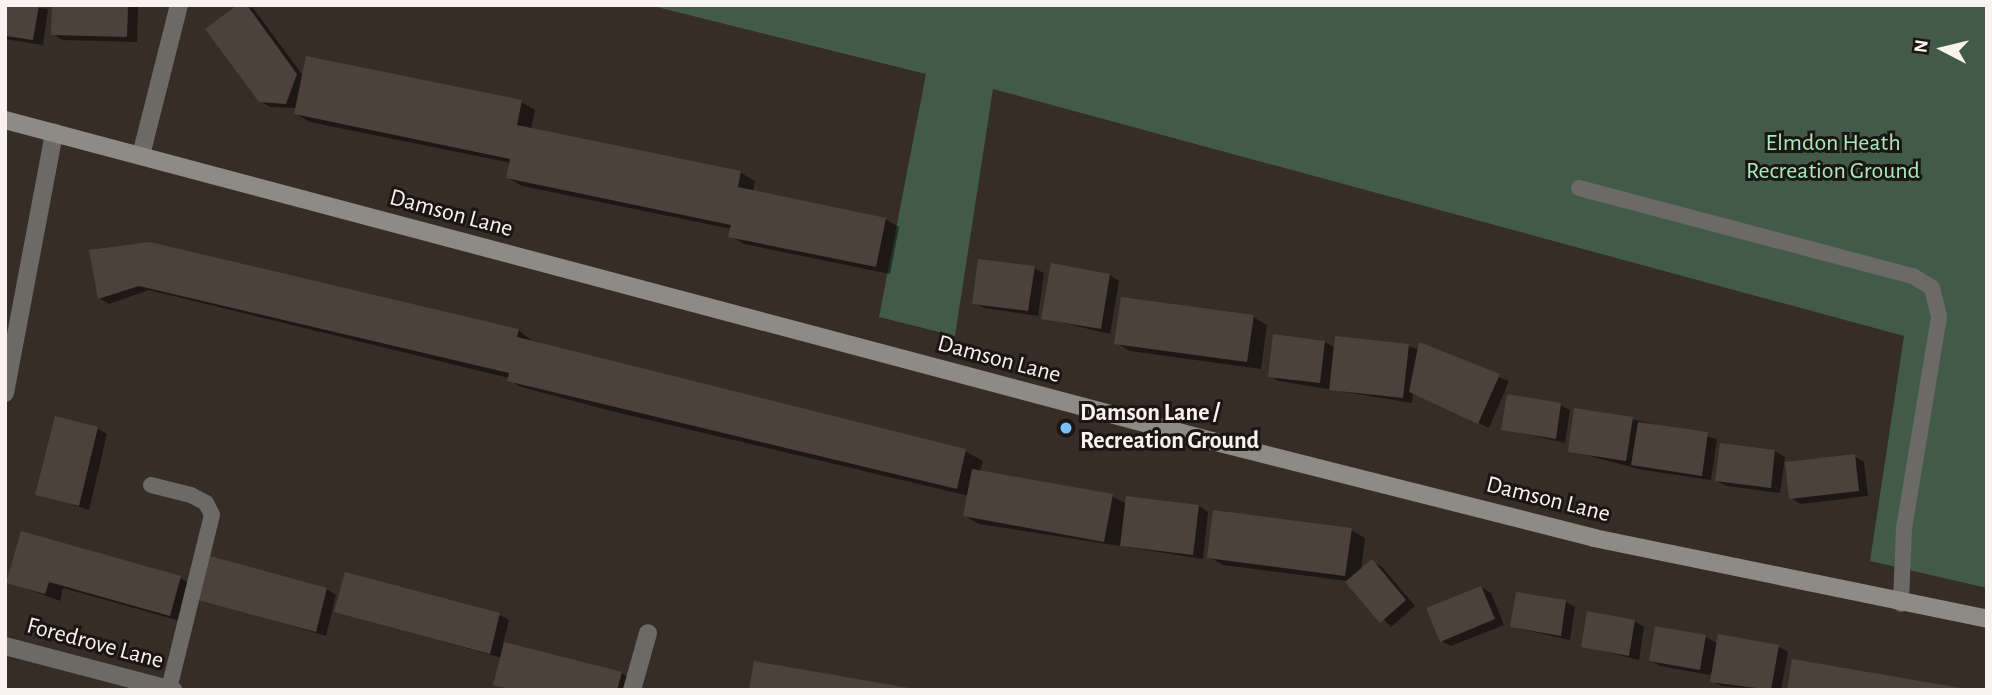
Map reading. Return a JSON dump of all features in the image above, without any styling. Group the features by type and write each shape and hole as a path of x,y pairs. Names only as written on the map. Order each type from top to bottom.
{"street":[{"path":"141,155 179,5"},
{"name":"Damson Lane","path":"5,120 1212,441 1594,538 1901,604 1987,619"},
{"path":"5,393 54,132"},
{"path":"632,690 648,633"},
{"name":"Foredrove Lane","path":"5,646 171,689"}],"lane":[{"path":"1579,188 1913,276 1932,288 1939,317 1904,528 1901,604"},
{"path":"151,485 191,495 206,503 212,515 171,689"}],"green space":[{"name":"Elmdon Heath Recreation Ground","path":"649,5 1987,5 1987,588 1870,561 1904,336 993,89 955,336 879,317 926,74"}],"building":[{"path":"5,5 39,5 33,40 5,36"},
{"path":"52,5 128,5 127,37 51,35"},
{"path":"237,5 247,5 297,74 286,104 259,102 205,29"},
{"path":"306,56 522,100 517,125 741,171 738,187 886,218 876,267 728,237 731,225 506,178 510,159 294,114"},
{"path":"150,242 519,329 517,337 966,449 957,489 507,381 509,373 139,286 98,299 89,250"},
{"path":"978,259 1035,266 1028,311 972,304"},
{"path":"1051,263 1110,274 1101,329 1041,319"},
{"path":"1121,297 1254,315 1247,362 1114,344"},
{"path":"1273,334 1325,341 1320,383 1268,377"},
{"path":"1335,336 1409,344 1403,398 1329,390"},
{"path":"1419,342 1500,374 1478,424 1409,392"},
{"path":"1507,394 1561,403 1556,439 1501,430"},
{"path":"1574,408 1633,417 1626,461 1568,452"},
{"path":"55,416 98,427 79,506 35,495"},
{"path":"1638,422 1708,432 1702,476 1631,465"},
{"path":"1720,443 1775,450 1771,488 1715,481"},
{"path":"1855,454 1859,491 1789,499 1785,462"},
{"path":"972,469 1113,494 1104,542 963,516"},
{"path":"1126,496 1199,505 1193,555 1120,546"},
{"path":"1213,510 1352,528 1345,576 1207,558"},
{"path":"21,531 181,576 170,616 49,582 45,594 6,583"},
{"path":"210,556 327,588 316,632 198,600"},
{"path":"1372,559 1406,600 1380,623 1345,582"},
{"path":"345,572 500,613 490,654 334,612"},
{"path":"1481,586 1495,619 1440,642 1426,608"},
{"path":"1516,592 1566,600 1561,636 1510,627"},
{"path":"1587,611 1635,620 1629,656 1581,647"},
{"path":"1655,626 1706,635 1700,670 1649,661"},
{"path":"1718,634 1779,645 1771,690 1710,682"},
{"path":"504,642 622,672 617,690 512,690 493,685"},
{"path":"1792,659 1961,688 1961,690 1787,690"},
{"path":"754,661 909,688 909,690 749,690"}],"place":[{"name":"Damson Lane / Recreation Ground","path":"1066,428"}]}
